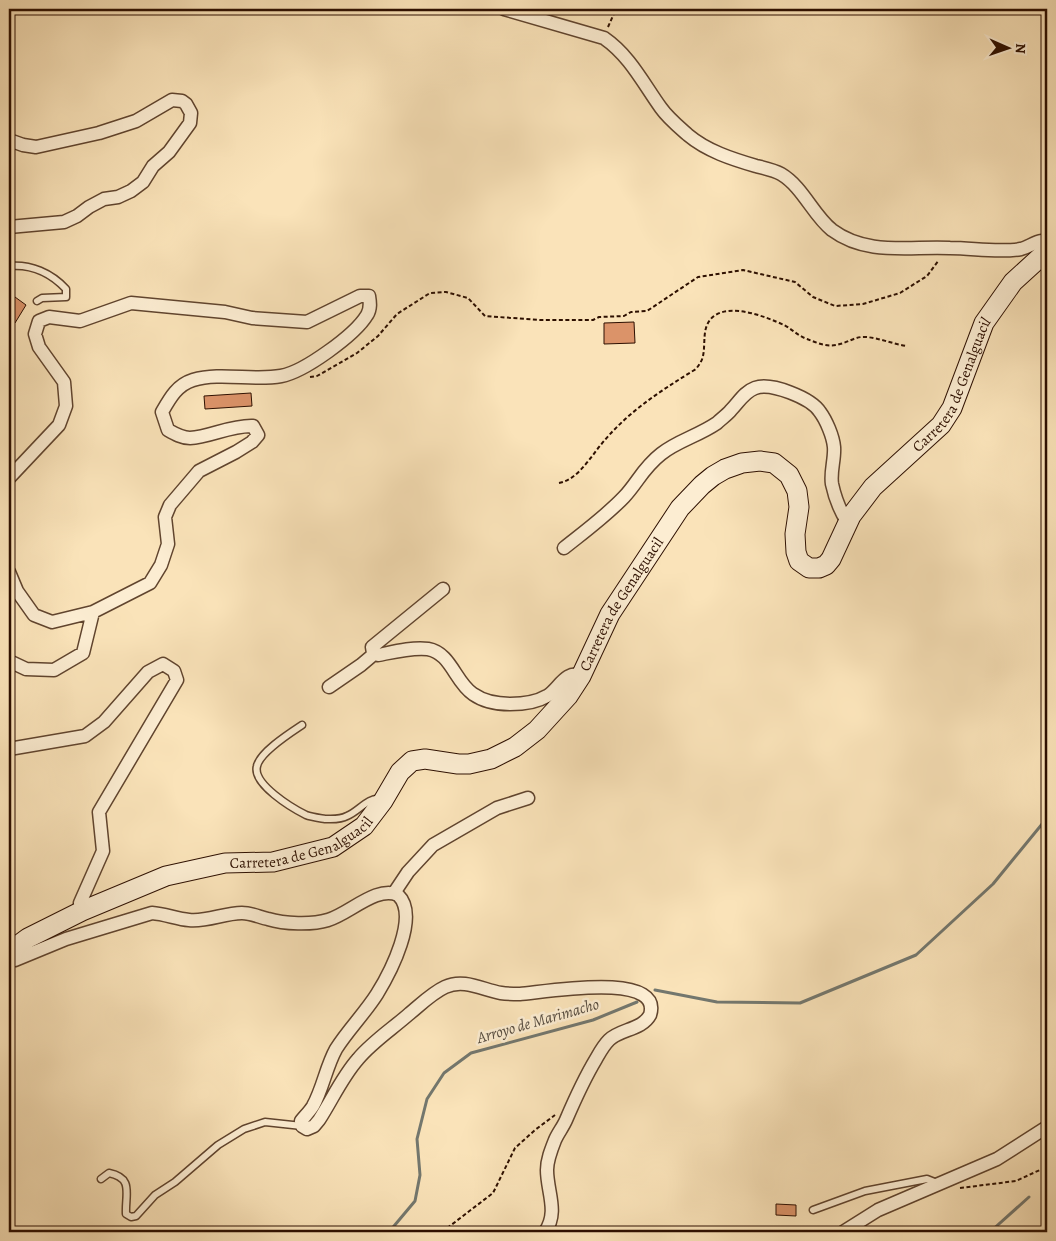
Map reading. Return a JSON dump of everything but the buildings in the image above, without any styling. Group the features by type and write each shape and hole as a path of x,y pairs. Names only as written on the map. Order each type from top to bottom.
{"street":[{"path":"504,9 604,38 617,48 632,65 662,110 688,135 701,145 726,157 779,173 790,180 832,229 854,242 875,248 898,249 1021,249 1035,242 1042,241 1047,245"},
{"path":"9,140 23,146 36,147 99,133 136,121 172,100 182,101 191,113 190,123 169,152 153,166 142,182 131,191 118,197 104,199 89,207 78,216 64,222 9,227"},
{"name":"Carretera de Genalguacil","path":"9,952 28,938 82,911 166,876 225,864 273,862 333,847 364,826 383,801 400,772 412,761 425,759 452,764 469,764 490,759 515,747 537,730 568,696 581,676 610,614 638,570 680,508 702,484 713,476 742,463 760,461 774,464 789,475 797,491 799,507 795,534 796,552 800,562 809,568 819,568 826,565 831,559 851,516 873,487 941,425 952,408 984,323 1013,282 1047,251"},
{"path":"9,478 59,425 66,406 64,382 39,347 36,334 39,321 49,317 80,321 132,303 226,312 252,318 307,322 360,296 369,296 368,315 341,344 291,374 278,376 224,376 193,380 174,390 162,412 168,430 179,436 190,438 243,426 253,426 258,435 252,442 236,452 199,471 170,505 165,517 168,544 161,565 150,583 93,612 52,622 34,616 17,591 9,572"},
{"path":"564,548 611,511 626,495 643,470 662,452 700,434 730,411 747,392 756,387 766,386 804,399 820,411 834,446 832,483 836,500 848,523"},
{"path":"374,654 372,649 374,644 400,626 442,589"},
{"path":"9,661 26,669 54,670 83,653 93,612"},
{"path":"374,654 378,656 418,649 434,651 447,661 461,682 473,694 489,702 508,704 530,702 548,696 569,676 575,674 581,676"},
{"path":"328,687 374,654"},
{"path":"9,749 85,736 104,722 148,672 163,664 174,671 177,680 100,812 102,851 80,903 82,911"},
{"path":"394,893 408,872 433,845 498,808 528,798"},
{"path":"9,960 15,960 66,939 152,913 190,920 242,913 253,914 270,920 308,923 328,920 341,915 381,893 394,893 401,898 405,906 406,919 404,932 393,963 377,993 336,1049 313,1107 301,1121 302,1126 307,1129 314,1126 357,1059 426,1000 446,986 459,984 501,994 520,994 588,987 613,987 644,996 650,1004 650,1015 646,1021 611,1038 603,1046 585,1077 549,1154 547,1168 553,1206 549,1226 545,1232"},
{"path":"843,1232 878,1210 997,1159 1047,1127"}],"lane":[{"path":"9,266 22,265 39,270 59,281 66,289 66,297 37,300"},
{"path":"302,725 280,739 259,761 256,772 261,783 290,806 308,816 323,819 338,819 349,816 372,799 378,798 383,801"},
{"path":"101,1179 109,1173 119,1175 124,1179 126,1186 126,1214 131,1217 136,1216 155,1195 175,1182 218,1145 244,1129 265,1122 302,1126"},
{"path":"813,1210 865,1190 927,1179 940,1184"}],"path":[{"path":"604,38 616,9"},
{"path":"291,374 301,378 317,376 357,354 378,336 397,314 430,293 446,292 468,298 484,316 540,320 593,320 624,316 630,312 647,311 698,277 743,270 795,282 813,297 835,306 863,304 900,293 927,276 947,248"},
{"path":"559,483 568,481 610,433 637,407 696,369 704,354 708,322 720,313 742,311 756,314 784,326 804,338 824,345 840,344 865,337 890,344 907,346"},
{"path":"442,1232 493,1193 515,1148 555,1115"},
{"path":"940,1184 958,1188 1016,1181 1042,1169 1047,1172"},
{"path":"1041,1232 1047,1212"}],"waterway":[{"name":"Arroyo de Marimacho","path":"655,990 717,1002 800,1003 916,955 993,884 1047,818"},
{"name":"Arroyo de Marimacho","path":"389,1232 415,1201 420,1175 417,1139 427,1099 444,1073 471,1053 593,1020 637,1002"},
{"path":"990,1232 1029,1197"}]}
